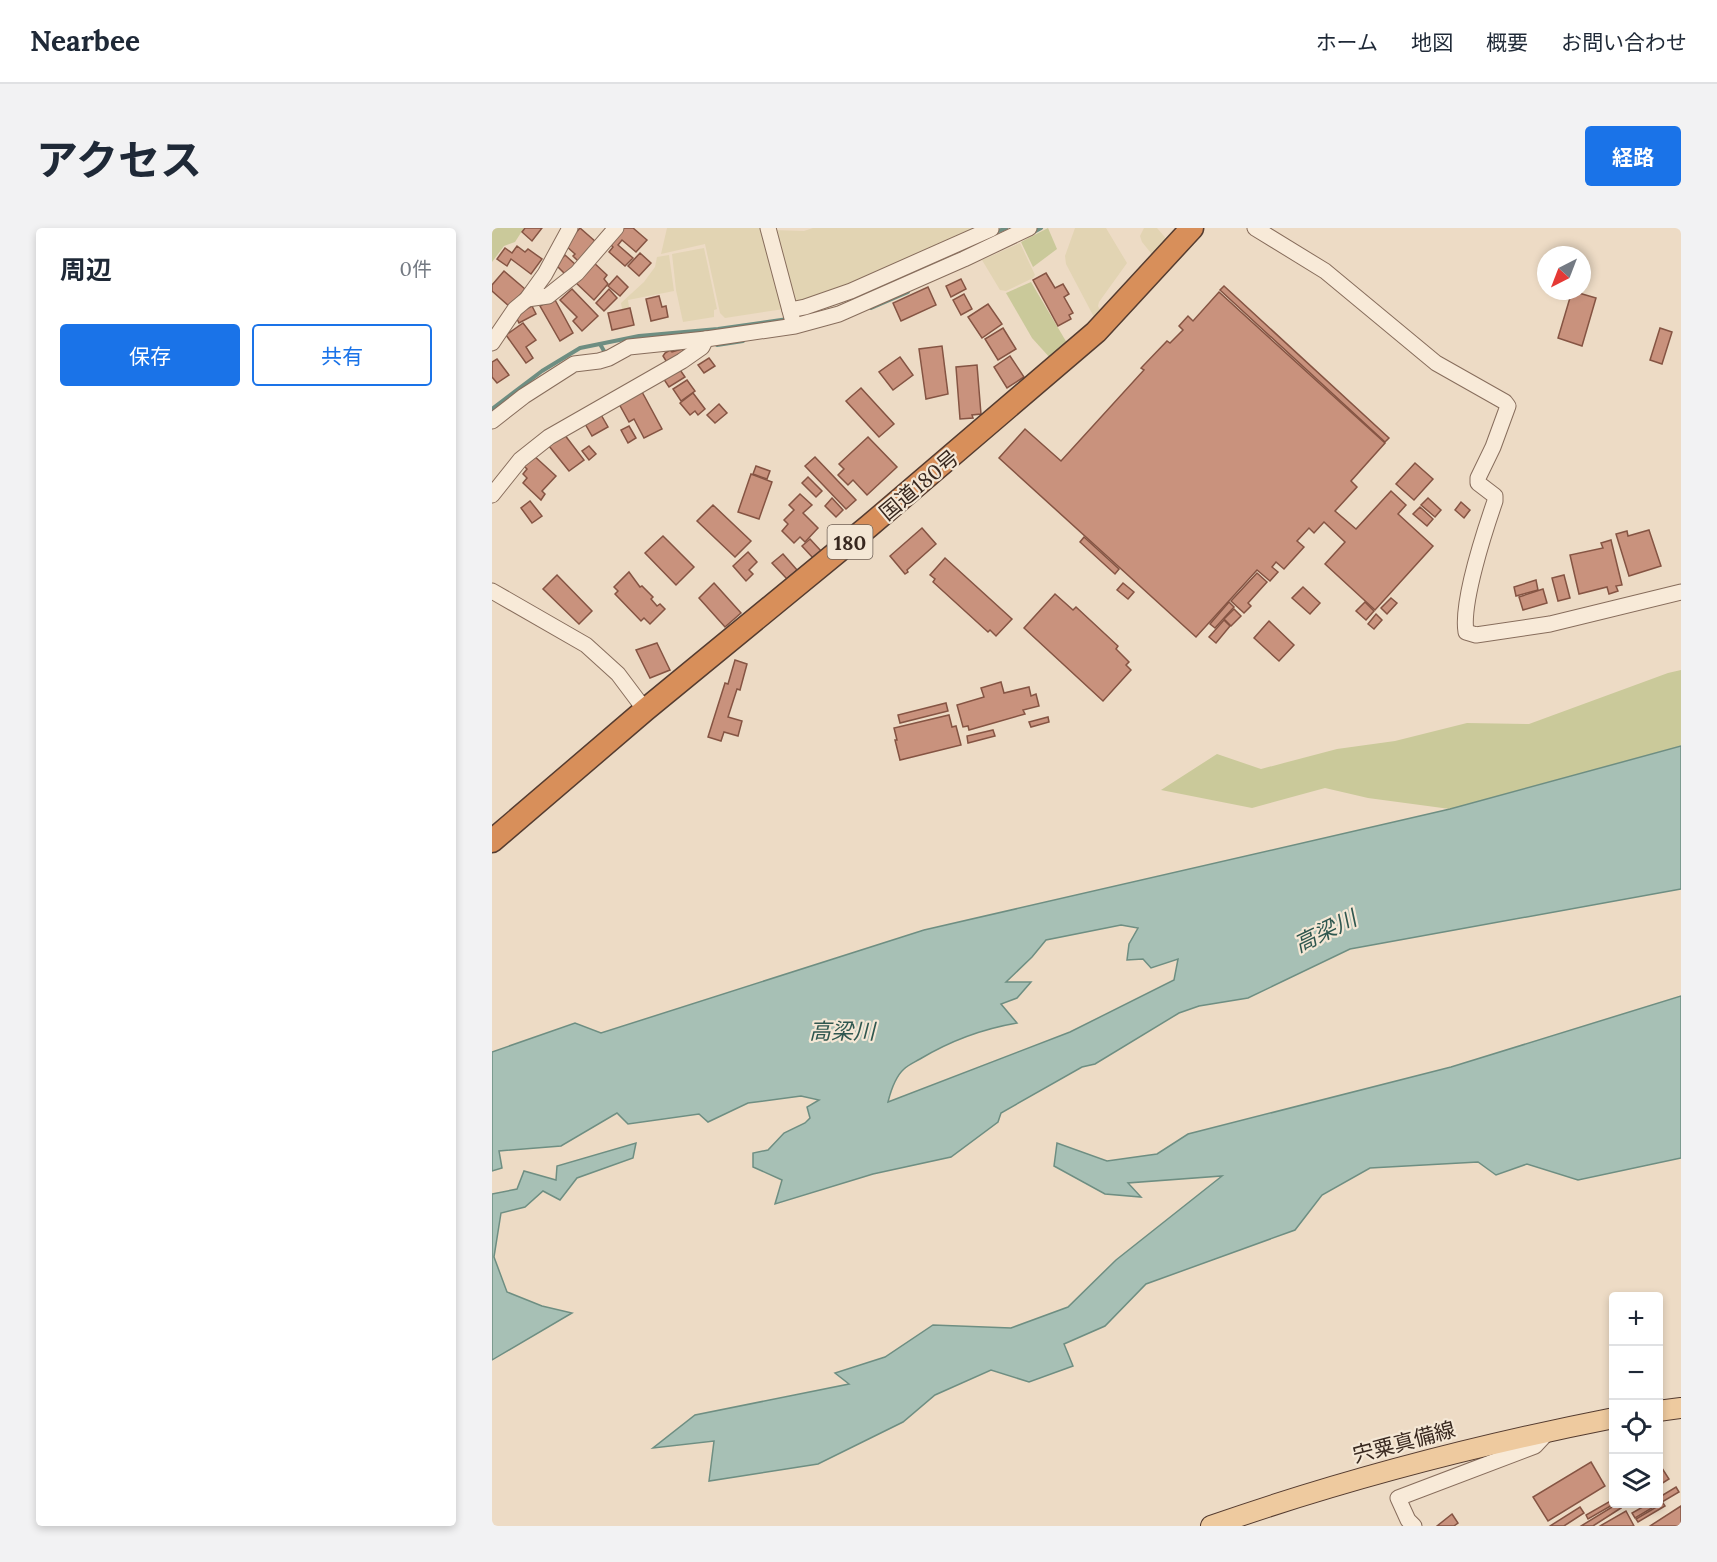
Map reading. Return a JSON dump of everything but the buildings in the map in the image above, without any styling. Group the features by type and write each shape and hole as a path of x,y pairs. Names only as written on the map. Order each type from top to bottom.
{"highway":[{"name":"国道180号","path":"492,841 645,710 878,519 1096,333 1192,228"}],"main road":[{"path":"1663,1410 1681,1408"},
{"name":"宍粟真備線","path":"1211,1526 1266,1507 1429,1459 1609,1419"}],"street":[{"path":"492,343 515,309 527,298 545,274 570,228"},
{"path":"527,298 548,296 577,273 616,228"},
{"path":"768,228 792,318"},
{"path":"492,421 524,396 574,364 609,358 629,347 704,342 792,318 839,314 1029,228"},
{"path":"1255,228 1325,271 1436,363 1508,406 1478,478 1478,483 1495,496 1495,501 1471,590 1465,630 1469,634 1476,635 1550,624 1681,592"},
{"path":"792,318 805,307 851,291 991,229"},
{"path":"492,495 519,460 549,437 682,361 704,342"},
{"path":"492,591 586,645 618,674 645,710"},
{"path":"1414,1526 1408,1520 1398,1498 1535,1446 1549,1431"}],"shaded area":[{"path":"667,228 762,228 773,267 770,268 771,274 775,273 784,309 725,318 720,313 705,244 661,254"},
{"path":"813,228 983,228 799,305 792,302 772,230 804,231"},
{"path":"1075,228 1106,228 1127,263 1099,302 1101,312 1095,319 1066,264 1065,256"},
{"path":"1144,228 1157,228 1169,242 1155,258 1142,242 1140,236"},
{"path":"1020,243 1035,275 1006,291 1000,290 982,260"},
{"path":"704,248 717,309 714,310 714,317 683,322 676,290 672,254"},
{"path":"669,255 674,291 628,300 629,307 622,309 621,303 644,282 655,267 657,257"}],"green space":[{"path":"492,228 524,228 515,242 504,246 492,262"},
{"path":"1048,228 1057,249 1033,267 1021,242"},
{"path":"1031,282 1067,343 1051,359 1032,338 1006,293"},
{"path":"1681,670 1681,746 1450,809 1368,798 1325,788 1252,808 1161,790 1217,754 1261,769 1337,749 1395,741 1467,723 1529,724"}],"water":[{"name":"高梁川","path":"1681,746 1681,889 1350,949 1248,998 1199,1006 1179,1013 1095,1064 1082,1067 1001,1113 998,1122 951,1157 873,1174 775,1204 782,1180 753,1167 753,1153 768,1150 784,1133 805,1123 810,1118 807,1107 819,1100 801,1096 748,1103 708,1122 699,1114 628,1124 617,1113 561,1146 499,1151 502,1168 492,1171 492,1052 575,1023 601,1033 924,930 1450,809","holes":["1121,925 1138,928 1129,944 1127,960 1143,959 1151,968 1178,959 1174,980 1070,1032 888,1102 896,1080 901,1072 910,1065 967,1036 1017,1023 1001,1004 1017,998 1031,982 1006,982 1046,940"]},
{"path":"1681,996 1681,1158 1578,1180 1527,1164 1496,1175 1478,1162 1370,1168 1322,1195 1295,1230 1146,1284 1105,1326 1064,1344 1073,1366 1029,1382 991,1370 935,1395 903,1422 818,1464 709,1481 714,1441 653,1448 695,1415 849,1384 835,1373 885,1357 933,1325 1011,1328 1068,1307 1116,1260 1222,1176 1128,1183 1141,1197 1105,1194 1054,1166 1057,1143 1107,1161 1157,1154 1188,1134 1451,1067"},
{"path":"636,1143 633,1158 577,1178 560,1200 543,1191 525,1207 501,1213 494,1257 507,1292 542,1306 572,1313 492,1360 492,1194 517,1189 524,1171 556,1180 557,1166"}],"waterway":[{"path":"994,233 1006,228"},
{"path":"1032,233 1041,228"},
{"path":"871,308 908,292"},
{"path":"492,409 542,371 580,348 639,336 718,329 788,319"},
{"path":"717,345 743,341"},
{"path":"600,344 604,351"}]}
